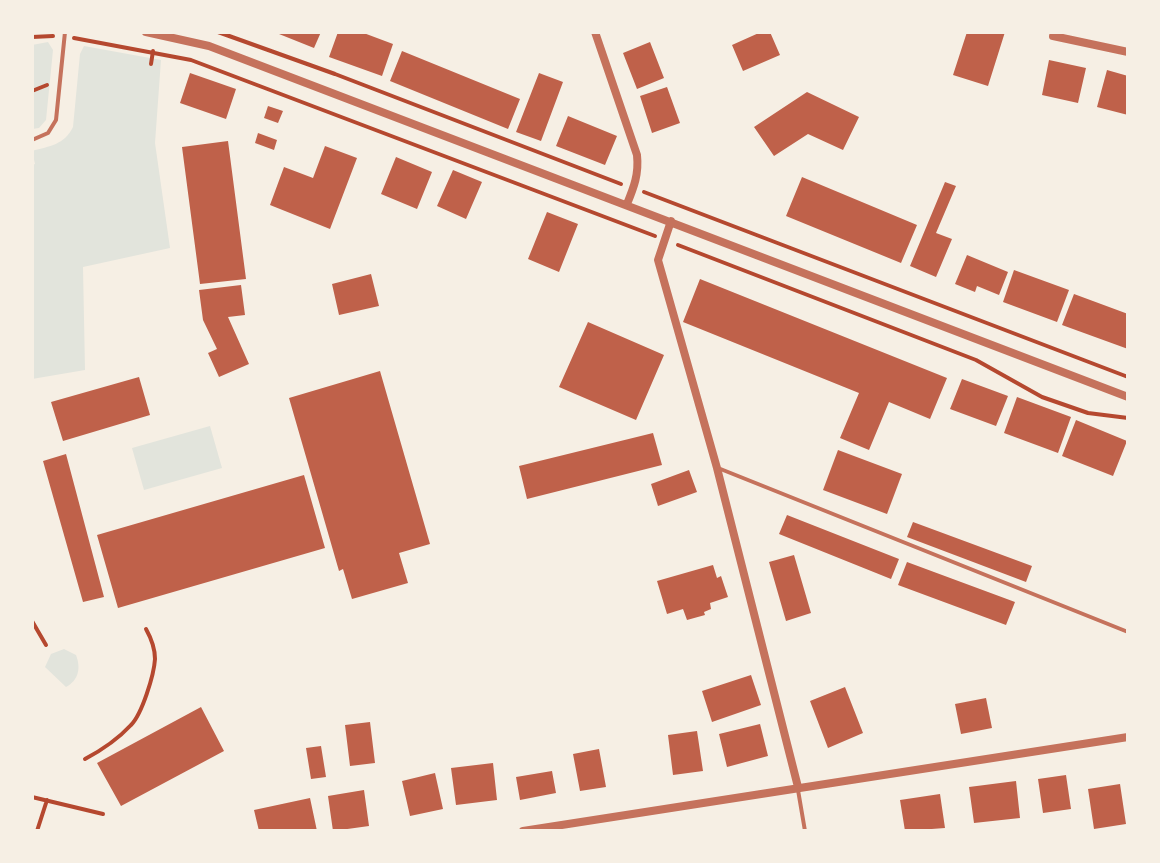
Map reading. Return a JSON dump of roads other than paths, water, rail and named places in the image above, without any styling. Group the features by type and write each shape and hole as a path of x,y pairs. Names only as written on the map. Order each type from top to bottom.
{"street":[{"path":"146,32 209,46 1128,397"},
{"path":"595,32 637,155 639,167 627,204"},
{"path":"1053,36 1128,52"},
{"path":"671,221 658,260 717,468 798,787"},
{"path":"523,831 1128,737"}],"lane":[{"path":"32,140 48,133 56,120 65,35"},
{"path":"717,468 1128,632"},
{"path":"798,787 805,831"}]}
